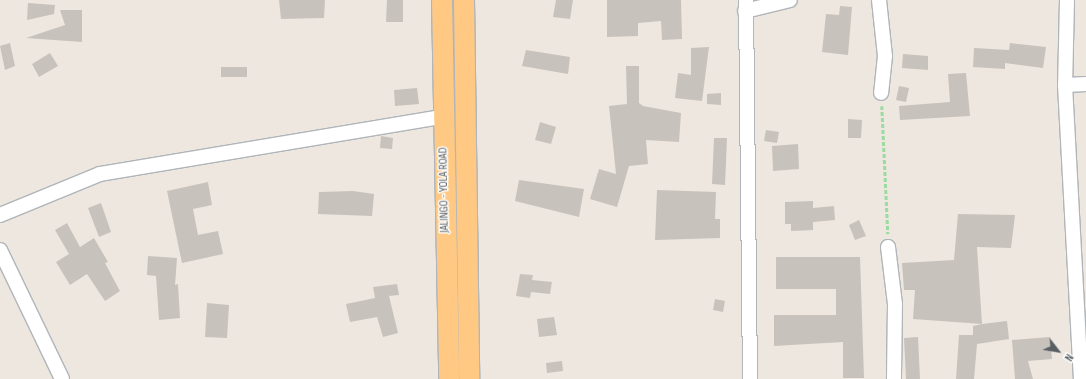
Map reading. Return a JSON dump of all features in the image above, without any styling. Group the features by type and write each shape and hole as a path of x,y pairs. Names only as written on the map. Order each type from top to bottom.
{"highway":[{"name":"JALINGO - YOLA ROAD","path":"442,0 442,117 449,379"},
{"path":"464,0 469,379"}],"street":[{"path":"750,379 750,201 745,5 790,0"},
{"path":"879,0 885,56 881,93"},
{"path":"1067,0 1065,85 1081,251 1080,379"},
{"path":"1065,85 1086,84"},
{"path":"0,215 100,174 442,117"},
{"path":"888,247 895,304 894,379"},
{"path":"0,250 62,379"}],"path":[{"path":"881,93 888,247"}],"building":[{"path":"279,0 325,0 324,18 281,19"},
{"path":"387,0 403,0 403,22 386,22"},
{"path":"556,0 573,0 570,19 553,17"},
{"path":"607,0 681,0 682,39 662,40 661,21 638,23 638,36 607,37"},
{"path":"28,3 55,5 54,14 27,20"},
{"path":"840,6 852,7 848,55 822,52 826,14 839,15"},
{"path":"60,10 82,10 82,42 26,38 65,25"},
{"path":"10,43 15,66 5,70 0,46"},
{"path":"1010,43 1046,47 1043,68 1005,63 1005,69 973,67 974,48 1009,50"},
{"path":"709,47 702,101 675,98 678,73 691,75 691,48"},
{"path":"526,50 570,57 568,74 522,66"},
{"path":"50,53 58,66 39,77 32,64"},
{"path":"903,54 928,56 928,70 902,68"},
{"path":"626,66 639,66 639,103 643,106 681,113 679,142 646,140 648,164 629,166 617,207 590,199 599,169 616,174 609,106 627,104"},
{"path":"221,67 247,67 247,77 221,77"},
{"path":"966,73 970,116 900,120 899,106 950,102 948,74"},
{"path":"899,86 909,88 906,102 896,100"},
{"path":"417,88 419,104 395,106 394,90"},
{"path":"721,93 721,105 707,104 707,94"},
{"path":"848,119 862,120 861,138 848,138"},
{"path":"540,122 556,127 551,144 535,140"},
{"path":"766,130 779,132 777,143 764,141"},
{"path":"381,136 393,138 392,149 380,148"},
{"path":"714,138 727,138 725,185 712,184"},
{"path":"798,144 799,169 773,171 772,146"},
{"path":"519,180 584,189 579,217 515,201"},
{"path":"208,182 212,205 193,209 198,235 218,231 223,254 182,263 167,191"},
{"path":"657,190 716,192 715,219 720,219 720,238 655,240"},
{"path":"353,191 374,194 372,216 318,214 319,192"},
{"path":"813,201 813,208 834,206 835,220 813,222 813,230 791,231 791,224 785,224 785,202"},
{"path":"101,203 111,232 99,237 88,208"},
{"path":"958,214 1015,215 1011,248 977,247 982,324 913,319 915,290 904,290 902,263 954,260"},
{"path":"859,220 866,236 855,240 849,225"},
{"path":"67,223 80,247 94,238 108,262 105,263 120,291 105,301 87,274 70,285 56,262 69,254 55,230"},
{"path":"148,256 177,258 175,285 178,284 180,318 159,320 156,276 147,275"},
{"path":"776,257 860,257 864,378 843,378 843,342 774,346 774,315 836,315 836,289 776,289"},
{"path":"520,274 533,275 532,280 552,282 550,294 531,292 530,298 516,296"},
{"path":"397,284 399,295 389,296 398,333 383,337 377,317 350,322 346,304 375,298 373,287"},
{"path":"715,299 725,301 723,312 713,310"},
{"path":"207,303 229,305 227,338 205,337"},
{"path":"554,317 557,335 539,337 537,319"},
{"path":"1007,321 1009,339 977,344 974,379 956,379 959,335 973,335 973,326"},
{"path":"918,337 920,379 906,379 904,338"},
{"path":"1050,337 1052,359 1028,361 1033,379 1015,379 1012,340"},
{"path":"562,361 563,371 547,373 546,363"}]}
